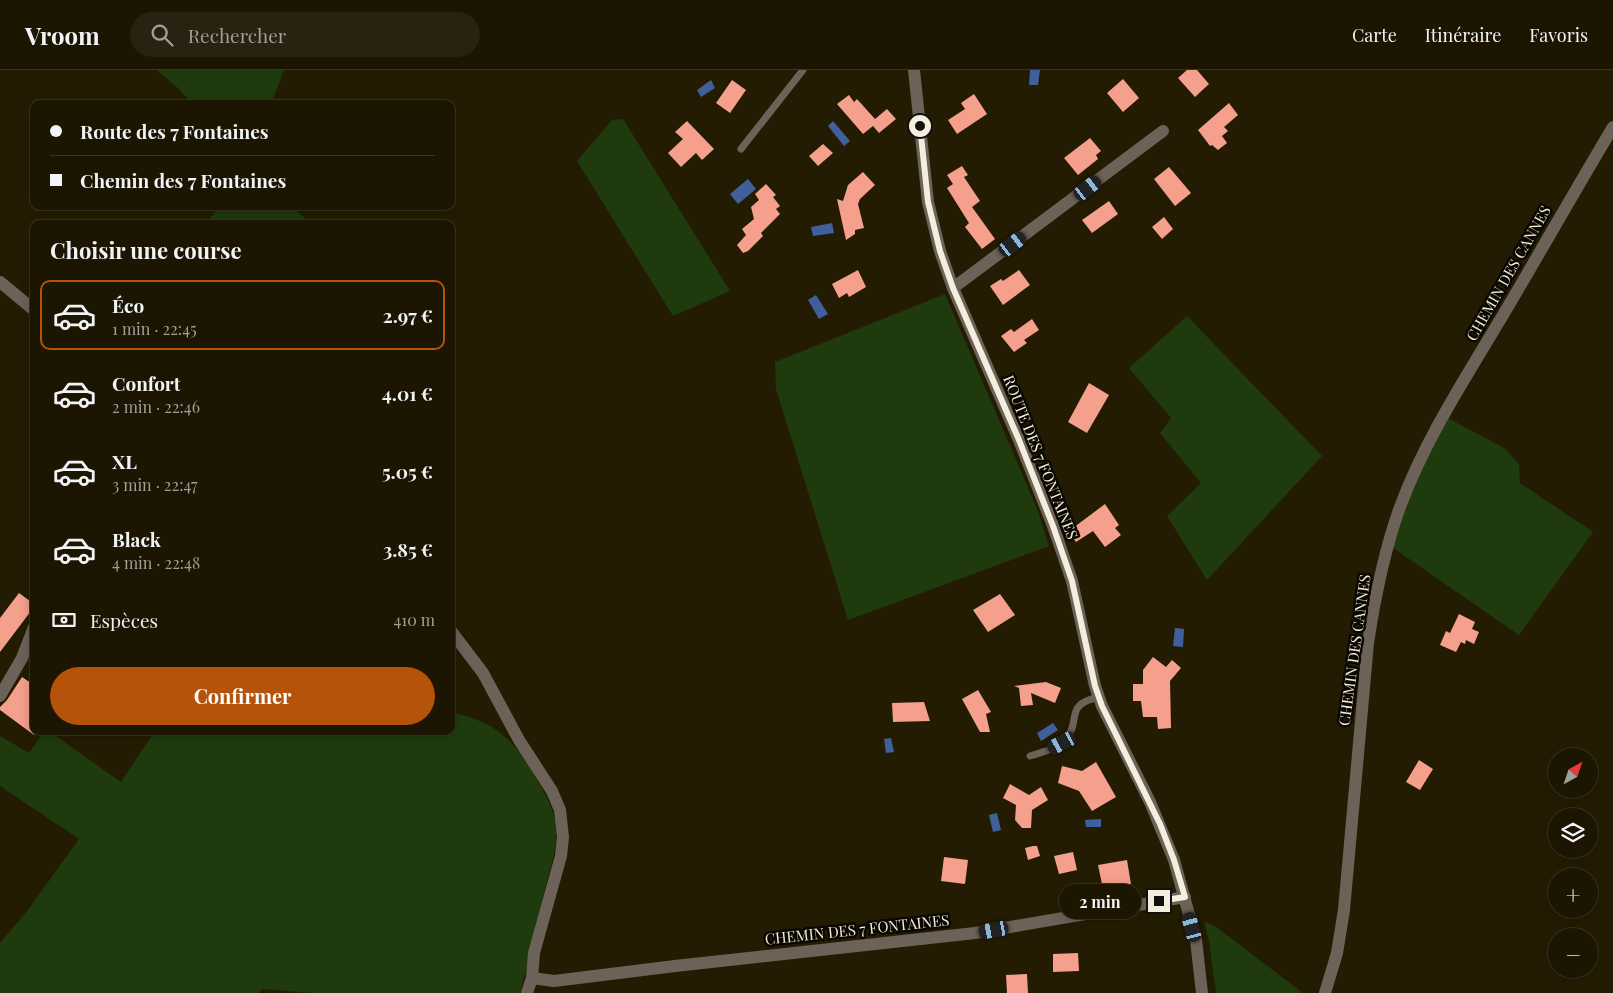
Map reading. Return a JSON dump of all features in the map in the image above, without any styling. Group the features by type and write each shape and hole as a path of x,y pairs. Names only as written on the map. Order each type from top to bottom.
{"street":[{"name":"ROUTE DES 7 FONTAINES","path":"914,70 928,202 940,251 953,288 1019,440 1053,526 1072,581 1099,697 1111,726 1160,824 1174,860 1196,940 1202,993"},
{"name":"CHEMIN DES CANNES","path":"1326,993 1337,953 1344,910 1368,643 1374,605 1391,534 1419,462 1448,406 1613,127"},
{"path":"953,288 1162,131"},
{"path":"0,282 30,307"},
{"path":"455,636 483,673 519,740 552,791 560,810 563,832 561,856 534,953 532,978 527,993"},
{"path":"0,696 22,658 30,638"},
{"name":"CHEMIN DES 7 FONTAINES","path":"532,978 554,981 975,933 1185,897"}],"lane":[{"path":"741,149 803,70"},
{"path":"1030,756 1062,743 1070,732 1077,707 1088,699 1099,697"}],"green space":[{"path":"157,70 284,70 273,100 189,100"},
{"path":"623,119 730,291 673,316 577,161 612,120"},
{"path":"216,210 296,210 307,220 209,220"},
{"path":"945,294 1038,511 1049,546 848,620 776,389 775,362"},
{"path":"1187,316 1322,456 1207,580 1167,516 1201,483 1160,433 1171,418 1129,368"},
{"path":"1448,418 1504,448 1519,464 1520,483 1593,532 1519,635 1393,548 1404,507"},
{"path":"455,713 494,728 514,745 531,769 551,807 556,826 554,853 520,993 312,993 262,989 259,993 0,993 0,943 28,910 79,839 0,786 0,736 29,753 41,735 55,735 121,782 152,735 455,735"},
{"path":"1204,921 1215,926 1303,993 1216,993 1209,941"}],"water":[{"path":"1030,70 1040,70 1038,85 1029,85"},
{"path":"711,80 715,88 701,97 697,90"},
{"path":"833,121 850,141 844,146 828,126"},
{"path":"748,179 756,189 738,204 730,194"},
{"path":"832,223 834,233 813,236 811,227"},
{"path":"816,295 828,314 819,319 808,300"},
{"path":"1175,628 1184,629 1183,647 1173,646"},
{"path":"1053,723 1058,730 1041,741 1037,733"},
{"path":"891,738 894,752 886,753 884,739"},
{"path":"997,813 1001,830 993,832 989,815"},
{"path":"1101,819 1101,827 1086,827 1085,820"}],"building":[{"path":"1187,70 1197,70 1209,84 1195,97 1178,78"},
{"path":"1123,79 1139,98 1123,112 1107,93"},
{"path":"732,80 746,90 730,113 716,103"},
{"path":"974,94 987,114 957,134 948,120 965,109 961,103"},
{"path":"849,95 854,102 857,99 875,119 887,109 896,119 879,133 873,126 863,134 837,104"},
{"path":"1229,103 1238,115 1224,127 1228,131 1222,136 1227,143 1218,150 1212,145 1210,146 1198,130"},
{"path":"687,121 714,149 702,160 696,153 681,167 668,153 683,139 675,132"},
{"path":"1090,138 1101,151 1096,155 1098,159 1078,175 1064,158"},
{"path":"823,144 833,153 818,166 809,156"},
{"path":"962,166 968,175 964,177 980,201 972,207 995,239 982,249 965,227 969,223 947,188 953,184 947,175"},
{"path":"1169,167 1191,193 1175,206 1154,179"},
{"path":"863,172 875,185 860,199 858,204 864,228 855,230 855,234 846,240 837,199 843,201 848,185"},
{"path":"766,184 776,195 773,197 780,206 776,209 780,214 761,233 763,236 748,251 743,253 737,245 746,235 742,229 754,219 751,207 759,200 755,194"},
{"path":"1109,201 1118,214 1092,233 1082,220"},
{"path":"1164,217 1173,229 1162,239 1152,227"},
{"path":"858,270 866,287 849,297 847,293 839,298 832,284"},
{"path":"1019,270 1030,285 1003,305 990,286 1001,279 1003,281"},
{"path":"1032,319 1039,330 1024,340 1027,343 1014,352 1001,336 1011,329 1014,332"},
{"path":"1089,383 1109,395 1087,433 1068,422"},
{"path":"1105,504 1119,525 1115,528 1121,535 1105,547 1093,531 1076,542 1069,531"},
{"path":"19,593 30,601 30,612 0,652 0,618"},
{"path":"1000,594 1015,615 988,632 973,610"},
{"path":"1459,614 1475,622 1472,629 1479,632 1474,644 1466,640 1465,644 1461,642 1456,652 1440,645 1446,631 1450,633"},
{"path":"1153,657 1166,667 1172,660 1181,668 1170,681 1171,728 1158,729 1157,717 1143,717 1141,701 1133,701 1133,684 1143,684 1143,670"},
{"path":"22,677 30,682 30,732 0,710 0,707 7,700"},
{"path":"1046,682 1061,688 1055,703 1031,693 1033,705 1021,706 1019,688 1014,686"},
{"path":"978,690 991,712 986,714 990,732 980,732 962,699"},
{"path":"924,702 930,721 893,722 892,703"},
{"path":"1419,760 1433,769 1420,790 1406,782"},
{"path":"1096,762 1116,797 1092,811 1079,791 1058,783 1062,766 1082,771"},
{"path":"1010,784 1029,795 1041,787 1048,800 1032,810 1031,828 1022,828 1015,820 1016,805 1003,798"},
{"path":"1037,846 1040,856 1028,860 1025,848"},
{"path":"1073,852 1077,870 1059,874 1054,856"},
{"path":"944,857 968,860 965,884 941,881"},
{"path":"1127,860 1131,884 1103,889 1098,865"},
{"path":"1078,953 1079,971 1053,972 1053,954"},
{"path":"1027,974 1028,993 1007,993 1006,975"}],"route":[{"path":"920,126 928,202 940,251 953,288 1019,440 1053,526 1072,581 1095,686 1102,706 1150,802 1174,860 1185,897 1159,901"}]}
